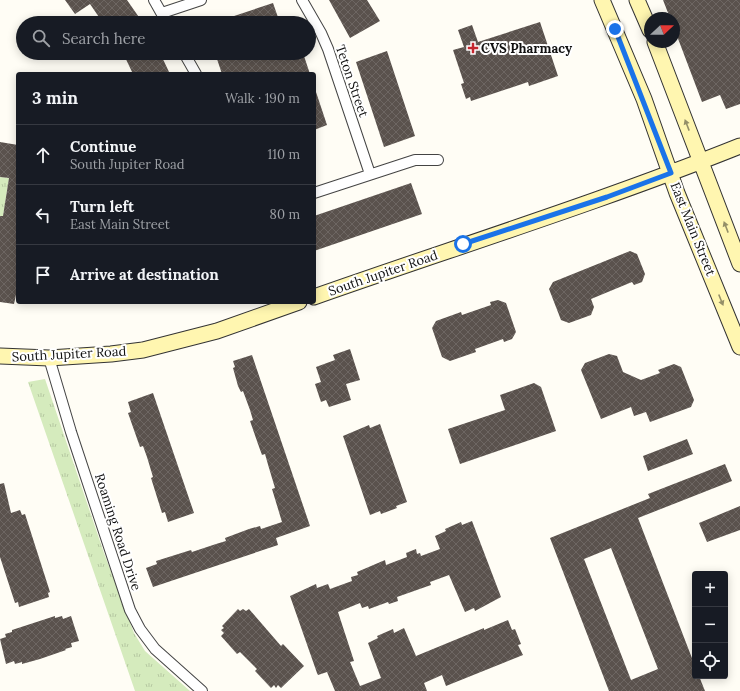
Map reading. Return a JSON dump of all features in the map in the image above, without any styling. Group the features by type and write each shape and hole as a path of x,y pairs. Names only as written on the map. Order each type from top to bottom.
{"street":[{"path":"154,0 164,16"},
{"path":"162,13 201,0"},
{"name":"Teton Street","path":"302,0 311,16"},
{"name":"East Main Street","path":"602,0 644,99 677,193 740,347"},
{"path":"637,0 644,16"},
{"name":"Teton Street","path":"316,24 328,49 370,174"},
{"path":"657,48 740,264"},
{"path":"188,60 195,72"},
{"name":"South Jupiter Road","path":"316,296 463,244 607,197 740,146"},
{"path":"316,192 415,160 438,160"},
{"name":"South Jupiter Road","path":"0,356 49,358 143,350 217,331 273,306 286,304"},
{"name":"Roaming Road Drive","path":"49,358 71,432 130,610 140,630 155,649 202,691"}],"green space":[{"path":"0,177 9,178 3,217 0,216"},
{"path":"45,379 104,553 134,633 145,651 190,691 135,691 28,382"}],"building":[{"path":"65,0 127,0 138,16 98,16 90,4 75,14"},
{"path":"329,0 367,0 380,21 350,38"},
{"path":"663,0 740,0 740,104 726,109 720,95 702,102 680,44 680,12 668,12"},
{"path":"273,3 278,16 234,16"},
{"name":"CVS Pharmacy","path":"540,22 558,76 529,86 528,82 471,101 470,97 466,99 461,84 464,83 453,50 464,47 458,30 472,25 478,42"},
{"path":"387,51 415,136 384,147 356,62"},
{"path":"126,60 163,60 169,72 132,72"},
{"path":"217,60 305,60 309,72 221,72"},
{"path":"316,92 327,125 316,129"},
{"path":"0,142 16,145 16,295 14,304 0,302 0,216 3,216 9,178 0,177"},
{"path":"411,183 422,214 316,250 316,215"},
{"path":"630,251 637,254 645,274 642,282 634,285 632,282 591,299 594,307 591,315 569,323 561,320 549,289 553,282"},
{"path":"498,300 506,303 516,332 512,339 504,342 503,339 475,349 476,352 450,361 442,357 432,328 436,321 461,312 462,315 491,305 490,302"},
{"path":"350,349 360,380 346,384 351,400 329,407 326,400 321,402 315,384 321,382 316,367 335,360 333,355"},
{"path":"609,354 617,356 623,372 641,380 660,373 658,370 674,364 681,367 694,400 691,407 650,422 646,412 634,416 631,407 601,419 581,370 585,363"},
{"path":"252,355 310,526 276,538 278,545 153,587 146,568 157,564 156,561 191,550 192,552 226,541 225,538 249,529 260,526 261,529 282,522 272,489 275,488 265,454 262,455 250,421 253,420 250,410 243,391 241,392 238,386 233,368 235,367 233,361"},
{"path":"534,383 541,387 556,431 460,464 448,429 505,410 500,395"},
{"path":"153,393 194,513 168,522 165,512 162,513 143,446 140,447 128,413 131,412 128,402"},
{"path":"380,424 407,502 396,506 397,508 381,514 380,511 370,515 343,436 369,425 370,428"},
{"path":"687,439 693,454 648,471 643,456"},
{"path":"725,464 732,481 638,518 692,658 692,679 700,679 705,691 609,691 550,538 650,498 648,494","holes":["611,548 658,669 631,680 584,559"]},
{"path":"4,483 11,513 20,510 22,515 25,514 50,592 48,593 49,597 19,607 18,602 15,603 0,557 0,484"},
{"path":"740,506 740,530 707,542 699,523"},
{"path":"472,521 501,597 475,611 474,608 465,612 449,575 430,582 431,585 397,597 398,601 389,604 388,602 369,609 368,606 362,608 360,603 338,612 354,661 350,662 360,686 381,678 368,643 378,638 377,636 393,629 394,633 404,628 416,656 484,628 484,630 508,620 512,630 515,629 521,644 518,645 523,655 446,686 442,675 424,683 427,691 335,691 327,672 318,675 317,673 290,596 316,584 317,588 328,584 330,589 352,581 351,577 358,575 357,572 385,560 386,565 407,557 406,553 416,549 417,554 420,553 421,556 440,549 435,536 446,531 445,529 461,522 462,525"},
{"path":"238,609 240,611 243,609 246,611 249,609 281,646 283,644 304,666 281,688 278,685 276,688 274,685 271,688 255,671 257,669 240,652 237,654 221,636 224,633 221,630 224,628 222,626"},
{"path":"55,616 55,618 62,616 63,619 71,616 79,641 71,643 72,647 65,649 66,650 40,659 22,664 22,662 15,664 14,661 6,664 0,639 6,637 5,634 12,632 12,630"}],"place":[{"name":"CVS Pharmacy","path":"473,48"}],"route":[{"path":"463,244 512,230 671,173 644,99 615,29"}]}
